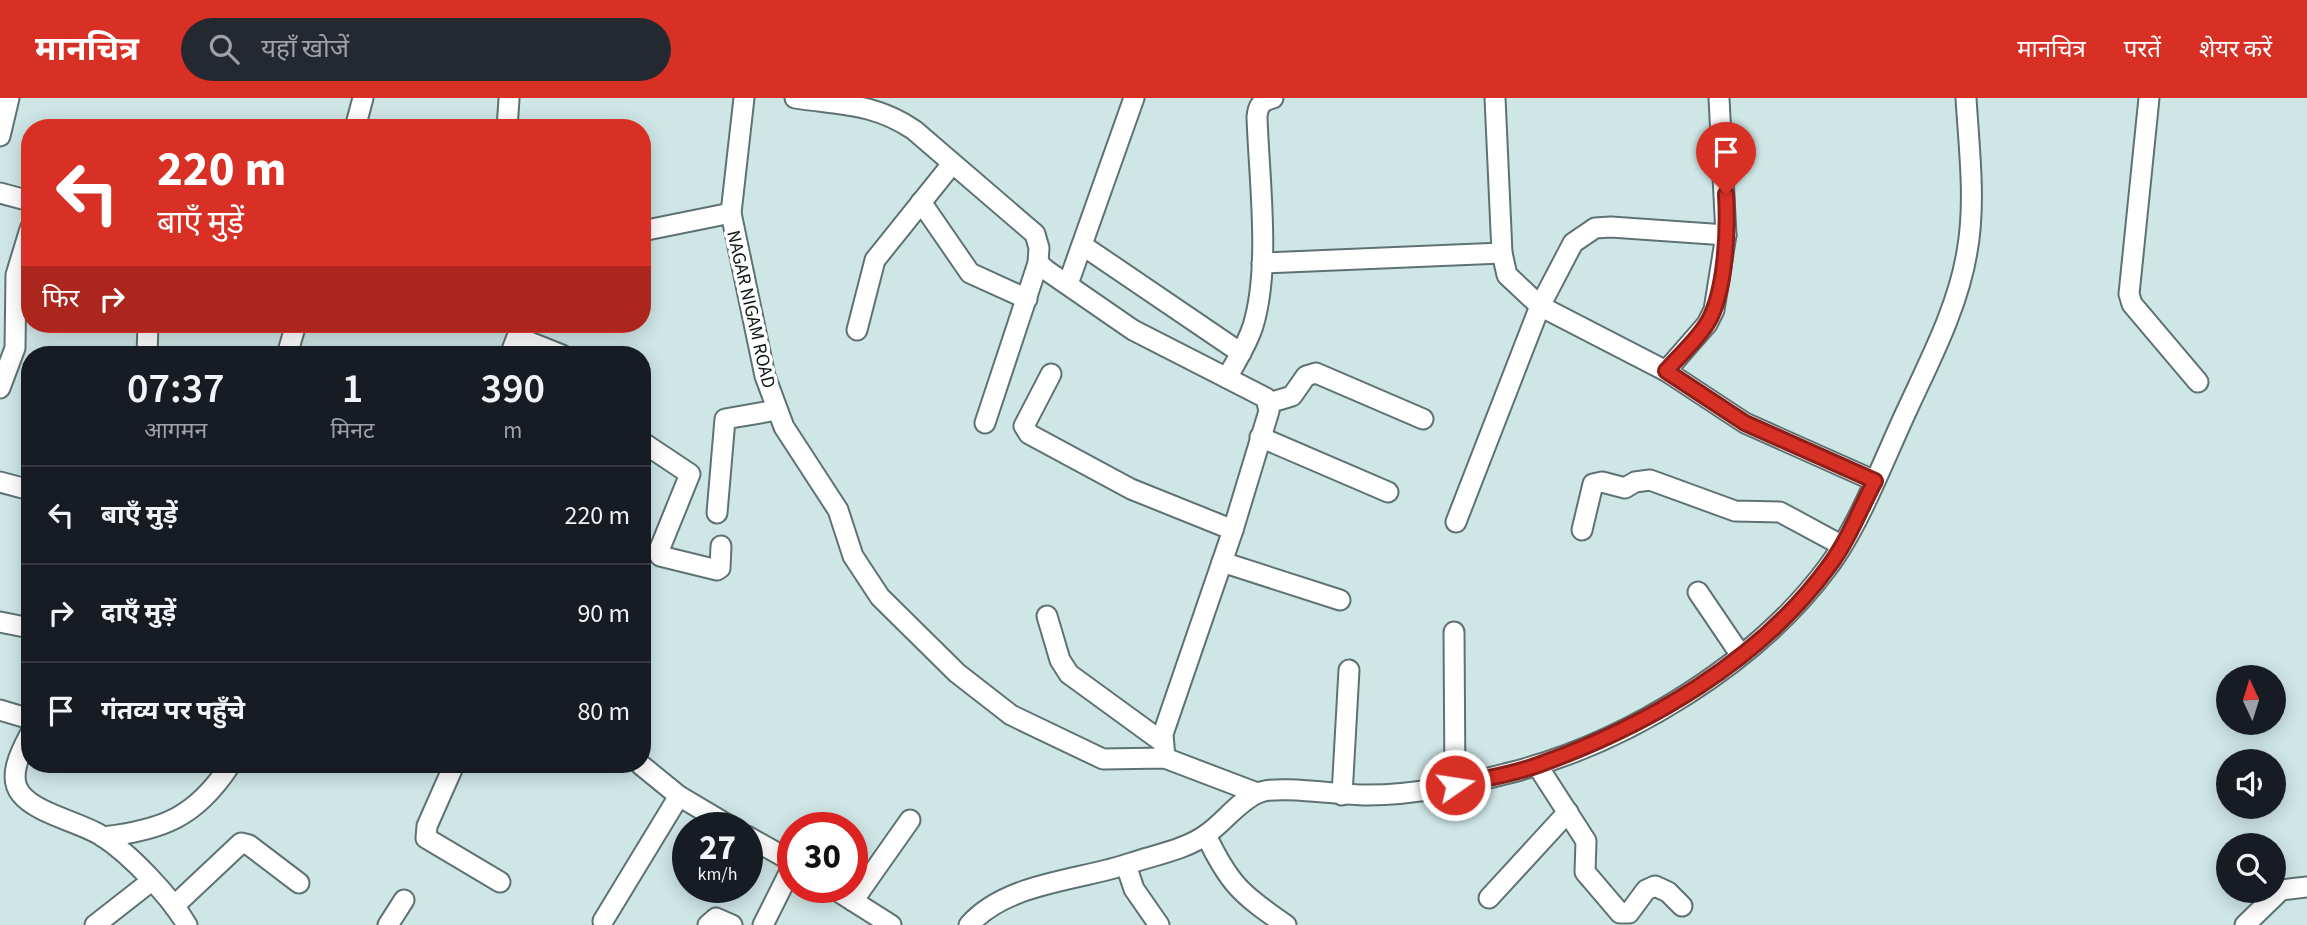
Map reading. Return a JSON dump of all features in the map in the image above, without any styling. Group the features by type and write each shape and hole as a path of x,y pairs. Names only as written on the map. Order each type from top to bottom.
{"street":[{"path":"0,136 9,98"},
{"path":"357,119 363,98"},
{"path":"489,98 509,98 508,119"},
{"name":"NAGAR NIGAM ROAD","path":"744,98 731,213 759,353 784,427 838,510 853,556 880,597 957,673 1005,712 1063,738 1095,756 1110,760 1163,750 1257,793"},
{"path":"795,98 857,105 893,116 1035,234 1039,248 1038,263 985,423"},
{"path":"1068,284 1134,98"},
{"path":"1227,378 1254,322 1262,263 1256,117 1258,108 1264,101 1273,98"},
{"path":"1495,98 1502,253 1507,275 1540,306 1666,371 1745,423 1875,481"},
{"path":"1666,371 1707,324 1714,310 1726,235 1719,98"},
{"path":"970,925 983,911 1010,897 1126,865 1206,835 1257,793 1274,790 1371,795 1455,785 1537,765 1614,733 1689,694 1787,618 1831,564 1875,481 1937,346 1967,252 1971,188 1966,98"},
{"path":"2149,98 2129,293 2132,304 2198,382"},
{"path":"857,330 875,260 952,164"},
{"path":"0,193 21,199"},
{"path":"921,202 970,273 1027,299"},
{"path":"651,229 731,213"},
{"path":"1456,522 1540,306 1573,243 1595,228 1726,235"},
{"path":"1082,245 1241,353"},
{"path":"1262,263 1502,253"},
{"path":"0,388 15,348 16,275 21,259"},
{"path":"1038,263 1133,330 1259,393 1269,403"},
{"path":"516,339 536,346"},
{"path":"1269,403 1292,396 1306,376 1316,373 1423,419"},
{"path":"1051,374 1024,426 1029,434 1131,489 1233,530"},
{"path":"1047,616 1060,660 1069,674 1163,750 1233,530 1269,403"},
{"path":"717,513 725,419 777,410"},
{"path":"1260,437 1388,492"},
{"path":"651,448 690,474 660,548 660,556 717,570 721,565 721,546"},
{"path":"1582,530 1593,484 1602,482 1625,488 1635,482 1650,481 1735,511 1780,512 1841,545"},
{"path":"0,482 21,488"},
{"path":"1222,562 1340,600"},
{"path":"1698,592 1740,654"},
{"path":"0,622 21,626"},
{"path":"1454,632 1455,785"},
{"path":"1342,795 1349,670"},
{"path":"0,710 21,716"},
{"path":"21,756 15,781 21,794 33,804 103,836 174,906 187,925"},
{"path":"1537,765 1586,841 1585,872 1625,920 1650,887 1661,888 1682,906"},
{"path":"103,836 137,832 183,814 202,803 224,773"},
{"path":"450,773 427,826 426,838 500,882"},
{"path":"651,773 679,796 706,812"},
{"path":"603,920 679,796"},
{"path":"1489,898 1568,812"},
{"path":"868,880 910,820"},
{"path":"1206,835 1222,870 1241,893 1286,925"},
{"path":"174,906 241,843 250,845 299,883"},
{"path":"1126,865 1134,889 1159,925"},
{"path":"95,925 150,881"},
{"path":"2245,925 2281,890 2307,887"},
{"path":"763,925 777,897"},
{"path":"388,925 404,900"},
{"path":"856,903 891,925"},
{"path":"708,925 716,918 732,925"}],"route":[{"path":"1455,785 1537,765 1614,733 1689,694 1787,618 1831,564 1875,481 1745,423 1716,407 1666,371 1707,324 1714,310 1726,235 1726,194"}]}
